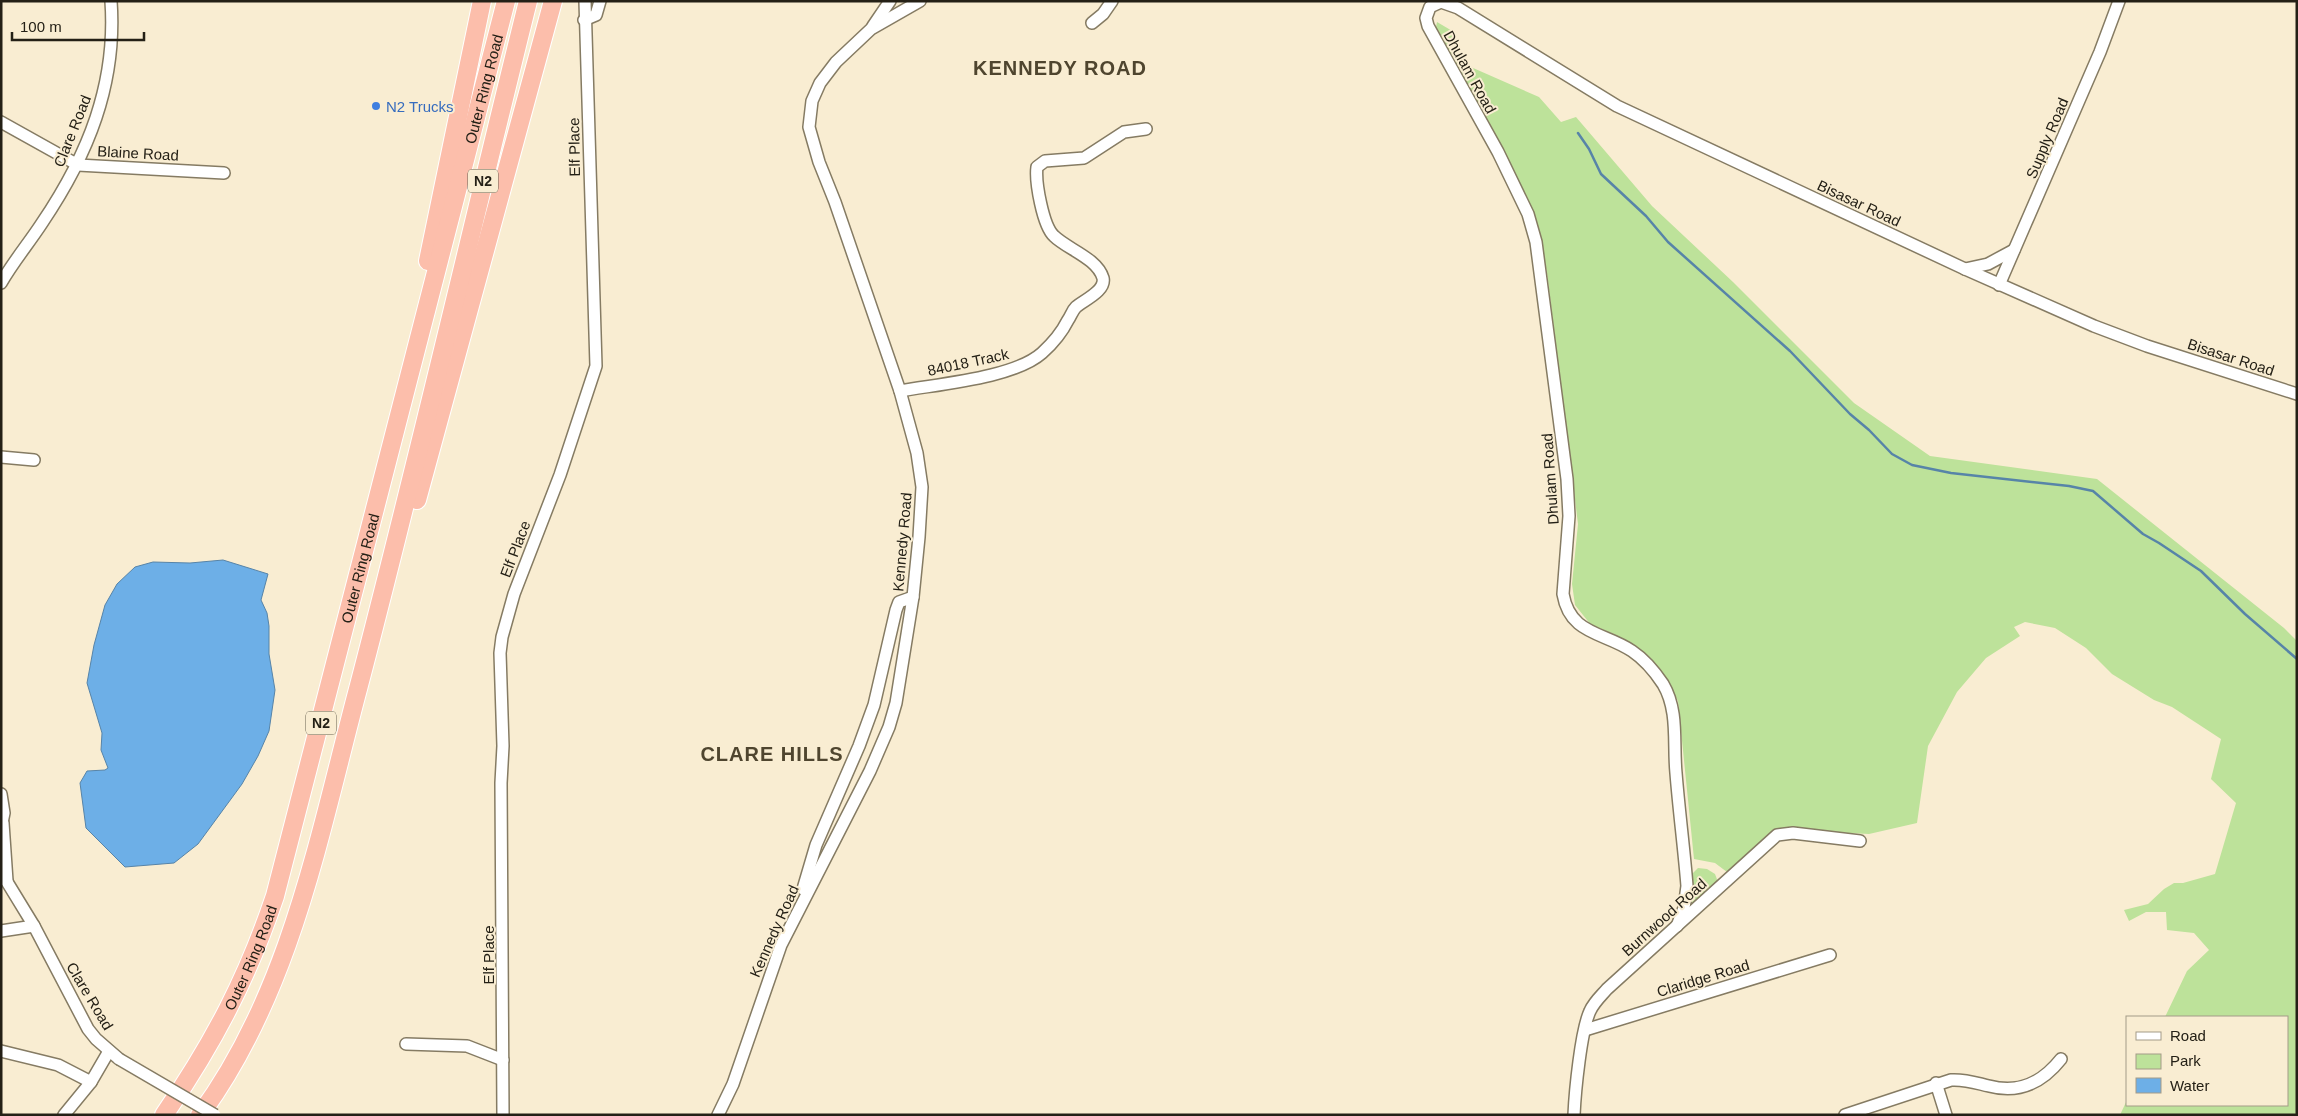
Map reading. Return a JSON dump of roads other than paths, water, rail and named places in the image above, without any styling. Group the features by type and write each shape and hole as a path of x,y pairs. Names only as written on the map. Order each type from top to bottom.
{"highway":[{"path":"426,311 427,268 482,1"},
{"name":"Outer Ring Road","path":"164,1115 192,1074 233,1004 254,955 275,896 506,1"},
{"name":"Outer Ring Road","path":"200,1115 218,1090 259,1013 293,930 381,597 528,1"},
{"path":"381,597 393,579 402,555 552,1"}],"street":[{"name":"Clare Road","path":"3,278 43,222 78,165 96,121 110,62 113,29 111,1"},
{"name":"Elf Place","path":"503,1115 501,783 503,746 500,645 514,594 566,459 596,366 584,1"},
{"path":"584,20 596,15 600,1"},
{"path":"871,29 890,1"},
{"name":"Kennedy Road","path":"718,1115 733,1084 781,945 870,771 889,727 896,702 913,597 919,537 922,487 917,453 900,391 835,202 818,162 810,127 812,101 820,82 836,62 871,29 920,1"},
{"path":"1092,23 1103,14 1112,1"},
{"name":"Supply Road","path":"1999,285 2119,1"},
{"name":"Bisasar Road","path":"1431,3 1442,2 1458,8 1617,106 1999,285 2138,343 2297,394"},
{"name":"Dhulam Road","path":"1431,3 1426,13 1428,26 1520,193 1536,242 1567,479 1569,516 1563,594 1565,606 1579,625 1632,650 1649,666 1669,696 1674,710 1674,753 1687,886 1684,908 1677,926"},
{"name":"Blaine Road","path":"1,122 78,165 224,173"},
{"name":"84018 Track","path":"900,391 1013,369 1032,361 1051,344 1075,309 1095,294 1103,283 1103,279 1089,261 1056,238 1050,231 1038,192 1038,167 1045,161 1084,158 1120,134 1146,129"},
{"path":"1965,269 1994,262 2014,250"},
{"path":"1,457 34,460"},
{"path":"804,897 804,884 816,845 859,746 874,705 896,610 899,602 913,597"},
{"path":"1,794 4,877"},
{"name":"Burnwood Road","path":"1574,1115 1585,1030 1589,1012 1595,1002 1777,835 1793,833 1860,841"},
{"name":"Clare Road","path":"4,877 34,926 78,1011 96,1039 119,1059 215,1115"},
{"path":"1,931 34,926"},
{"name":"Claridge Road","path":"1585,1030 1830,954"},
{"path":"406,1044 472,1046 504,1060"},
{"path":"1,1051 58,1065 90,1082"},
{"path":"64,1115 90,1082 109,1051"},
{"path":"1845,1115 1922,1088 1959,1080 2008,1089 2024,1088 2038,1081 2061,1059"},
{"path":"1936,1084 1946,1115"}],"water":[{"path":"223,560 268,574 261,600 267,613 269,654 275,690 269,731 258,756 242,784 198,844 174,863 125,867 86,828 80,783 87,771 105,770 108,768 101,750 102,733 87,683 94,645 105,605 117,584 135,567 153,562 190,563"}],"waterway":[{"path":"1578,133 1589,149 1601,174 1646,216 1668,242 1790,351 1850,414 1869,430 1892,454 1912,465 1951,473 2069,486 2093,491 2143,534 2201,571 2245,614 2297,659"}],"place":[{"name":"N2 Trucks","path":"376,106"}],"district":[{"name":"KENNEDY ROAD","path":"1060,68"},
{"name":"CLARE HILLS","path":"772,754"}]}
